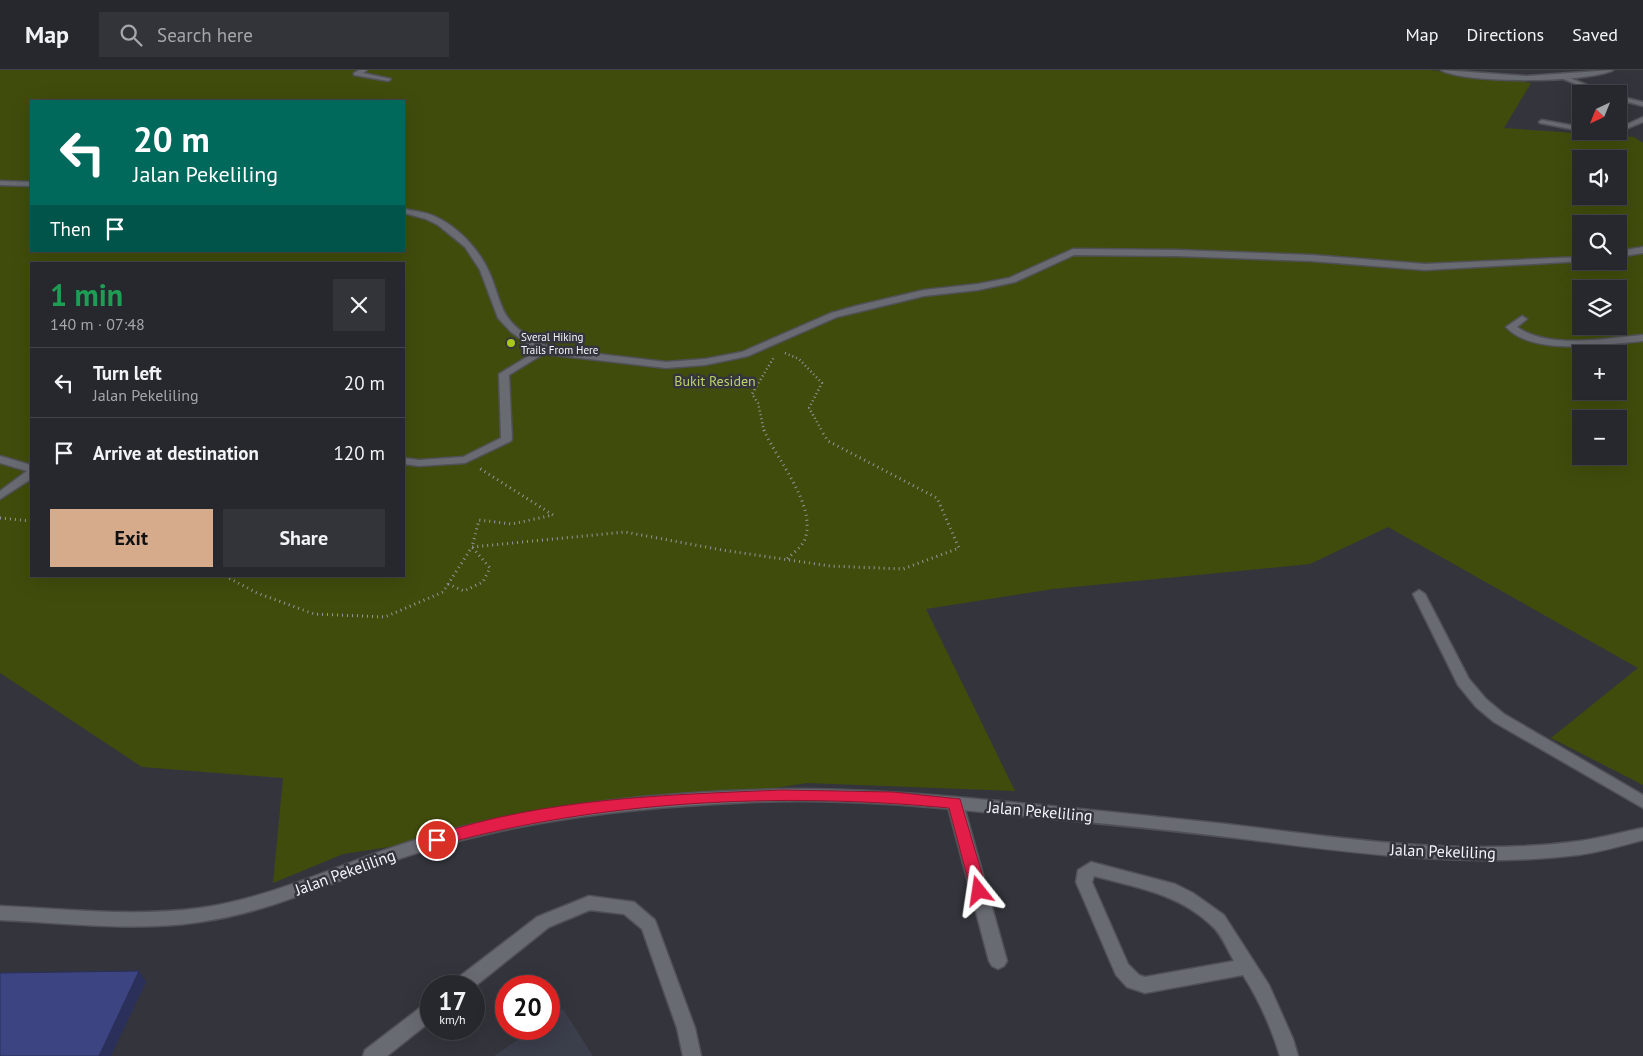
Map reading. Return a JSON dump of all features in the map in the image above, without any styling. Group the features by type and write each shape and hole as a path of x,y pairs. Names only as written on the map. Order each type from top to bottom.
{"street":[{"path":"364,70 356,74 388,79"},
{"path":"1444,70 1498,77 1563,77 1610,70"},
{"path":"1563,77 1583,85"},
{"path":"1628,100 1643,104"},
{"path":"1628,126 1643,120"},
{"path":"1542,122 1572,127"},
{"path":"0,183 30,184"},
{"path":"405,211 429,217 442,223 468,246 484,270 503,318 508,325 545,349 666,365 728,358 784,338 834,315 924,293 971,289 999,283 1019,277 1073,252 1167,252 1311,258 1425,268 1572,260"},
{"path":"1627,253 1643,250"},
{"path":"1522,319 1511,327 1524,336 1539,341 1560,343 1643,338"},
{"path":"405,461 419,463 465,460 507,439 504,374 545,349"},
{"path":"0,459 30,469"},
{"path":"0,496 30,475"},
{"path":"1419,594 1463,682 1481,703 1499,718 1643,802"},
{"name":"Jalan Pekeliling","path":"0,913 141,918 199,916 278,897 419,845 491,825 640,802 782,795 893,797 1175,824 1425,853 1493,854 1579,848 1643,834"},
{"path":"955,803 998,961"},
{"path":"1247,966 1144,985 1138,983 1122,969 1084,882 1084,874 1090,869 1169,889 1187,898 1218,920 1247,966 1263,992 1284,1039 1289,1056"},
{"path":"475,975 543,922 589,904 628,907 649,925 686,1028 692,1056"},
{"path":"372,1056 420,1019"}],"path":[{"path":"472,547 625,532 786,559 830,566 902,568 959,548 937,498 828,441 809,408 822,383 799,359 779,350 752,394 758,400 764,431 778,452 807,512 805,540 786,559"},
{"path":"226,577 257,594 314,614 385,616 443,592 472,547 479,520 512,524 553,515 524,498 504,482 465,460"},
{"path":"0,518 30,520"},
{"path":"448,584 464,590 482,582 490,568 472,547"}],"shaded area":[{"path":"563,1009 593,1056 494,1056 518,1040 560,1040 560,1011"}],"green space":[{"name":"Bukit Residen","path":"0,70 1430,70 1531,83 1504,128 1572,133 1572,140 1628,140 1628,137 1634,137 1643,143 1643,785 1551,738 1638,668 1388,527 1310,564 1053,589 926,609 1015,791 807,783 343,854 273,883 283,778 142,767 0,673"}],"building":[{"path":"139,971 99,1056 0,1056 0,973"}],"place":[{"name":"Sveral Hiking Trails From Here","path":"511,343"}],"route":[{"path":"437,840 491,825 640,802 782,795 893,797 955,803 979,891"}]}
